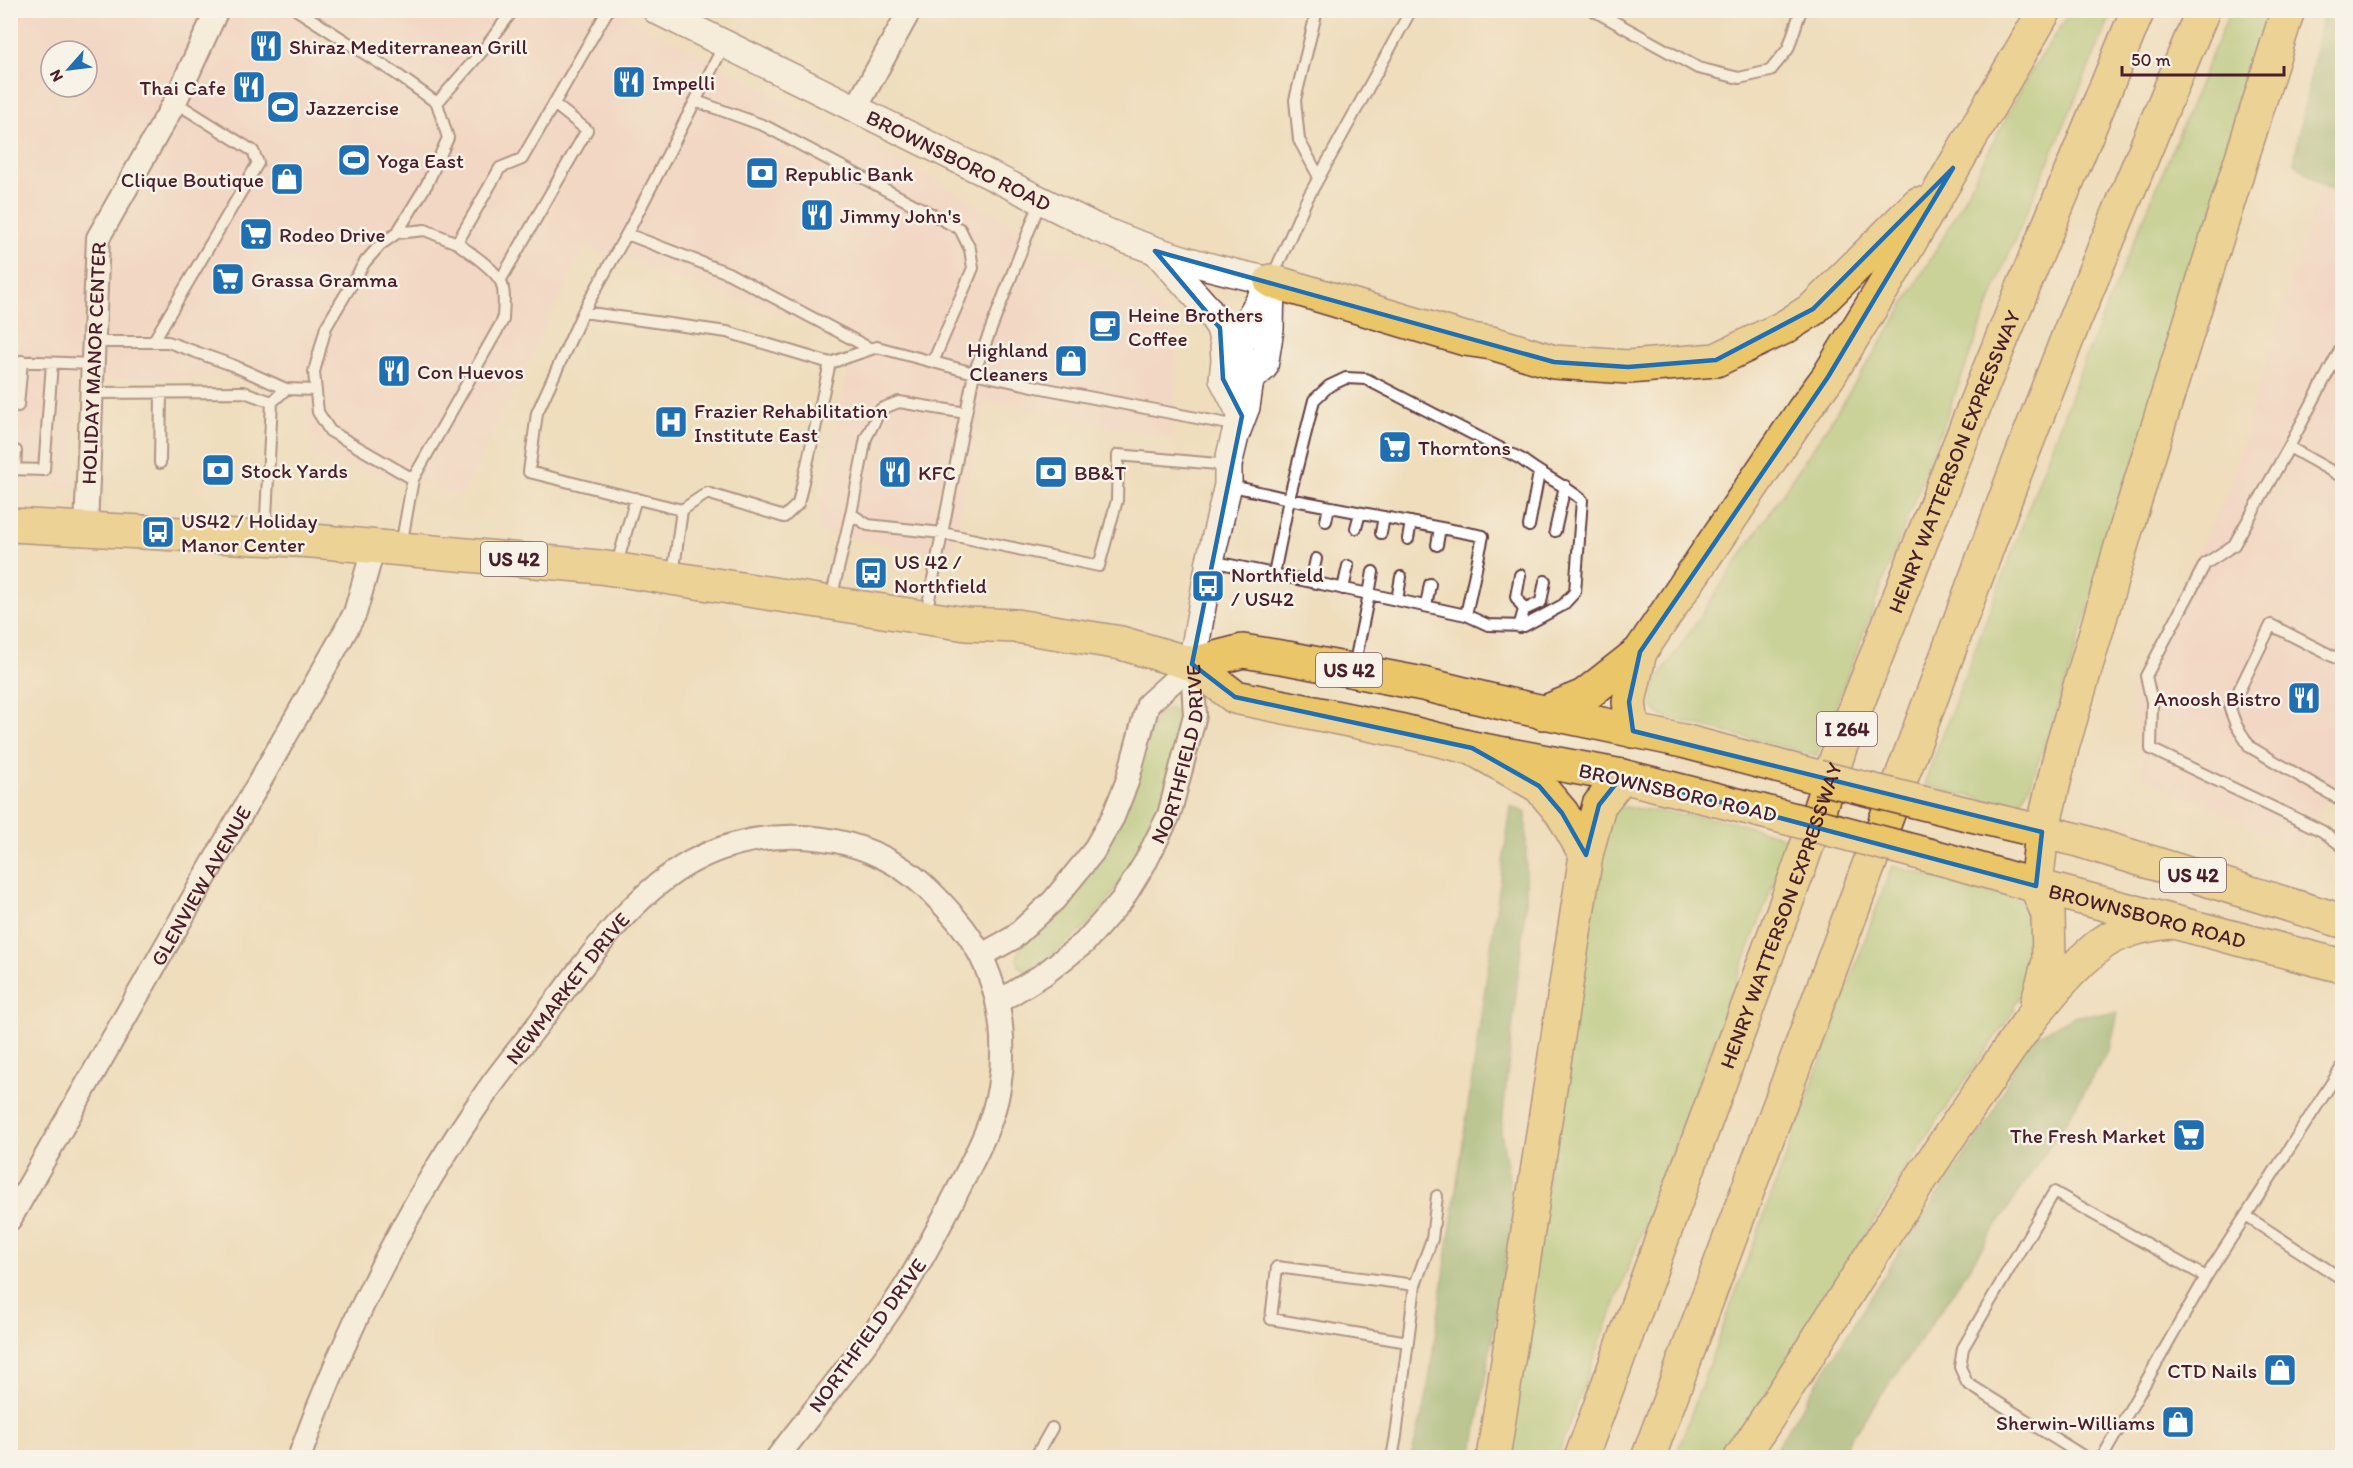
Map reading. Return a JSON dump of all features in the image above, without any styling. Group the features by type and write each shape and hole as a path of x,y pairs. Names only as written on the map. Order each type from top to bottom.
{"main road":[{"path":"1543,713 1584,696 1640,652 1828,377 2044,10"},
{"name":"HENRY WATTERSON EXPRESSWAY","path":"1581,1458 1802,860 1840,748 1982,387 2138,10"},
{"path":"1648,1458 2015,473 2071,329 2203,10"},
{"path":"2034,1014 2049,960 2048,914 2036,886 2042,832 2062,748 2130,516 2288,10"},
{"path":"1271,281 1465,339 1492,343 1554,363 1628,367 1716,360 1785,327 1813,309 1953,168"},
{"name":"US 42","path":"10,525 265,538 615,570 966,624 1016,626 1121,644 1192,664 1243,651 1424,684 1543,713 1683,741 2078,840 2343,921"},
{"path":"1493,1458 1586,855 1599,805 1622,776 1633,731 1629,702 1640,652"},
{"name":"BROWNSBORO ROAD","path":"1192,664 1235,697 1403,731 1472,748 1622,776 2343,966"},
{"path":"1472,748 1539,786 1563,813 1586,855"},
{"path":"1741,1458 1926,1168 2034,1014 2068,974 2098,946 2125,932 2144,926 2172,922"}],"street":[{"name":"HOLIDAY MANOR CENTER","path":"87,528 98,238 175,102 217,10"},
{"name":"BROWNSBORO ROAD","path":"656,10 1040,202 1097,228 1155,251 1218,271 1271,281"},
{"path":"856,108 910,10"},
{"path":"1155,251 1207,308 1220,328 1225,360 1223,379 1240,421"},
{"path":"1192,664 1210,561 1240,421 1250,380 1264,367 1270,329 1271,281"},
{"name":"GLENVIEW AVENUE","path":"10,1219 341,639 387,548"},
{"name":"NORTHFIELD DRIVE","path":"982,955 1012,938 1054,900 1093,852 1113,817 1127,782 1148,704 1192,664"},
{"name":"NORTHFIELD DRIVE","path":"998,1002 1044,974 1084,943 1122,900 1146,861 1169,815 1195,715 1192,664"},
{"name":"NEWMARKET DRIVE","path":"299,1458 315,1412 351,1329 390,1251 442,1160 490,1088 586,962 637,903 674,872 713,852 736,844 771,837 813,838 854,846 910,873 940,901 963,927 982,955 991,979"},
{"name":"NORTHFIELD DRIVE","path":"777,1458 904,1289 927,1251 979,1150 998,1092 1001,1074 1001,1030 998,1002 991,979"}],"lane":[{"path":"10,16 12,10"},
{"path":"297,10 395,73 436,103 448,138 427,184 398,232 380,245 365,262 326,327 314,372 318,412 330,431 413,479"},
{"path":"436,103 485,48 513,10"},
{"path":"457,243 500,168 522,159 608,10"},
{"path":"1317,10 1295,100 1299,140 1319,177"},
{"path":"1271,281 1293,228 1319,177 1411,10"},
{"path":"1593,10 1698,68 1739,78 1770,71 1788,49 1801,10"},
{"path":"682,510 529,472 537,413 583,312 627,234 725,45"},
{"path":"696,101 765,126 960,229 970,249 973,268 933,362"},
{"path":"153,342 258,163 253,152 175,102"},
{"path":"500,281 587,130 554,104"},
{"path":"925,617 974,373 1040,202"},
{"path":"387,548 413,479 503,320 503,295 500,281 484,264 457,243 425,230 398,232"},
{"path":"627,234 728,273 871,349"},
{"path":"583,312 727,332 830,363 877,347 974,373 1042,388 1240,421"},
{"path":"18,406 16,361 52,363 153,342 168,342 232,365 286,389 316,390"},
{"path":"2343,346 2234,545 2205,564 2146,676 2152,702 2151,749 2322,831 2343,846"},
{"path":"16,451 13,469 44,470 52,363"},
{"path":"672,578 682,510 707,493 784,517 798,504 830,363"},
{"path":"1210,561 1466,615 1488,625 1518,627 1563,605 1575,592 1582,500 1521,459 1366,379 1346,378 1329,386 1314,400 1288,499 1274,574"},
{"path":"265,538 272,402 286,389"},
{"path":"92,393 244,392 272,402"},
{"path":"160,463 161,393"},
{"path":"830,602 866,438 881,409 899,402 966,413"},
{"path":"2289,447 2343,477"},
{"path":"851,514 868,525 942,533 1099,566 1117,500 1118,455 1228,475 1288,499 1483,536 1466,615"},
{"path":"1529,526 1539,473"},
{"path":"1556,531 1564,486"},
{"path":"615,570 636,498"},
{"path":"1326,521 1329,507"},
{"path":"1356,528 1360,513"},
{"path":"1381,533 1384,517"},
{"path":"1408,539 1411,522"},
{"path":"1437,545 1440,528"},
{"path":"1311,582 1316,559"},
{"path":"1343,589 1348,566"},
{"path":"1353,671 1373,572"},
{"path":"1520,575 1516,597 1524,610"},
{"path":"1397,600 1401,577"},
{"path":"1518,627 1524,610 1541,602 1545,581"},
{"path":"1426,606 1430,584"},
{"path":"2339,800 2250,747 2236,725 2230,709 2271,625 2343,661"},
{"path":"2102,1458 2206,1277 2343,1067"},
{"path":"2086,1458 1967,1383 1960,1367 1963,1348 2054,1192 2206,1277"},
{"path":"1392,1458 1415,1285 1432,1239 1437,1196"},
{"path":"2246,1216 2343,1279"},
{"path":"1408,1342 1271,1319 1277,1267 1415,1285"},
{"path":"1035,1458 1052,1428"}],"highlighted area":[{"path":"1953,168 1828,377 1640,652 1629,702 1633,731 2042,832 2036,886 1622,776 1599,805 1586,855 1562,813 1539,786 1472,748 1235,697 1192,664 1242,416 1223,379 1220,328 1155,251 1554,362 1628,367 1716,360 1813,309"}],"shaded area":[{"path":"10,11 618,11 936,180 1052,245 1133,280 1178,327 1172,439 986,401 950,556 816,531 853,339 585,248 461,497 313,456 305,404 228,377 77,379 77,490 11,485"},
{"path":"2320,184 2342,195 2342,768 2300,850 2145,777 2129,693 2226,495"}],"green space":[{"path":"2071,11 2113,11 2007,258 1817,755 1661,716 1652,706 1652,695 1657,681 1831,421 1894,322 1946,233 2027,78"},
{"path":"2230,11 2275,11 2048,739 2046,739 2030,786 2017,807 2007,808 1967,794 1965,796 1924,784 2083,364"},
{"path":"2323,11 2342,11 2342,195 2320,184 2294,162"},
{"path":"1171,708 1182,715 1183,722 1171,779 1143,846 1108,901 1084,929 1029,972 1022,969 1017,956 1023,943 1073,896 1095,866 1157,715"},
{"path":"1511,806 1526,813 1526,902 1501,1133 1509,1176 1512,1222 1472,1457 1411,1457 1426,1400"},
{"path":"1618,808 1731,821 1790,839 1557,1457 1504,1458 1602,828"},
{"path":"1892,866 2028,902 2032,927 2032,951 2025,987 2020,999 2018,998 2013,1007 2015,1009 1934,1125 1726,1457 1675,1458"},
{"path":"2118,1013 2110,1047 2077,1104 1931,1325 1837,1457 1770,1458 1911,1233 1989,1121 2025,1042 2074,1016"}],"place":[{"name":"Shiraz Mediterranean Grill","path":"266,46"},
{"name":"Impelli","path":"629,82"},
{"name":"Thai Cafe","path":"249,87"},
{"name":"Jazzercise","path":"283,107"},
{"name":"Yoga East","path":"354,160"},
{"name":"Republic Bank","path":"762,173"},
{"name":"Clique Boutique","path":"287,179"},
{"name":"Jimmy John's","path":"817,215"},
{"name":"Rodeo Drive","path":"256,234"},
{"name":"Grassa Gramma","path":"228,279"},
{"name":"Heine Brothers Coffee","path":"1105,326"},
{"name":"Highland Cleaners","path":"1071,361"},
{"name":"Con Huevos","path":"394,371"},
{"name":"Frazier Rehabilitation Institute East","path":"671,422"},
{"name":"Thorntons","path":"1395,447"},
{"name":"Stock Yards","path":"218,470"},
{"name":"KFC","path":"895,472"},
{"name":"BB&T","path":"1051,472"},
{"name":"US42 / Holiday Manor Center","path":"158,532"},
{"name":"US 42 / Northfield","path":"871,573"},
{"name":"Northfield / US42","path":"1208,586"},
{"name":"Anoosh Bistro","path":"2304,698"},
{"name":"The Fresh Market","path":"2189,1135"},
{"name":"CTD Nails","path":"2280,1370"},
{"name":"Sherwin-Williams","path":"2178,1422"}]}
